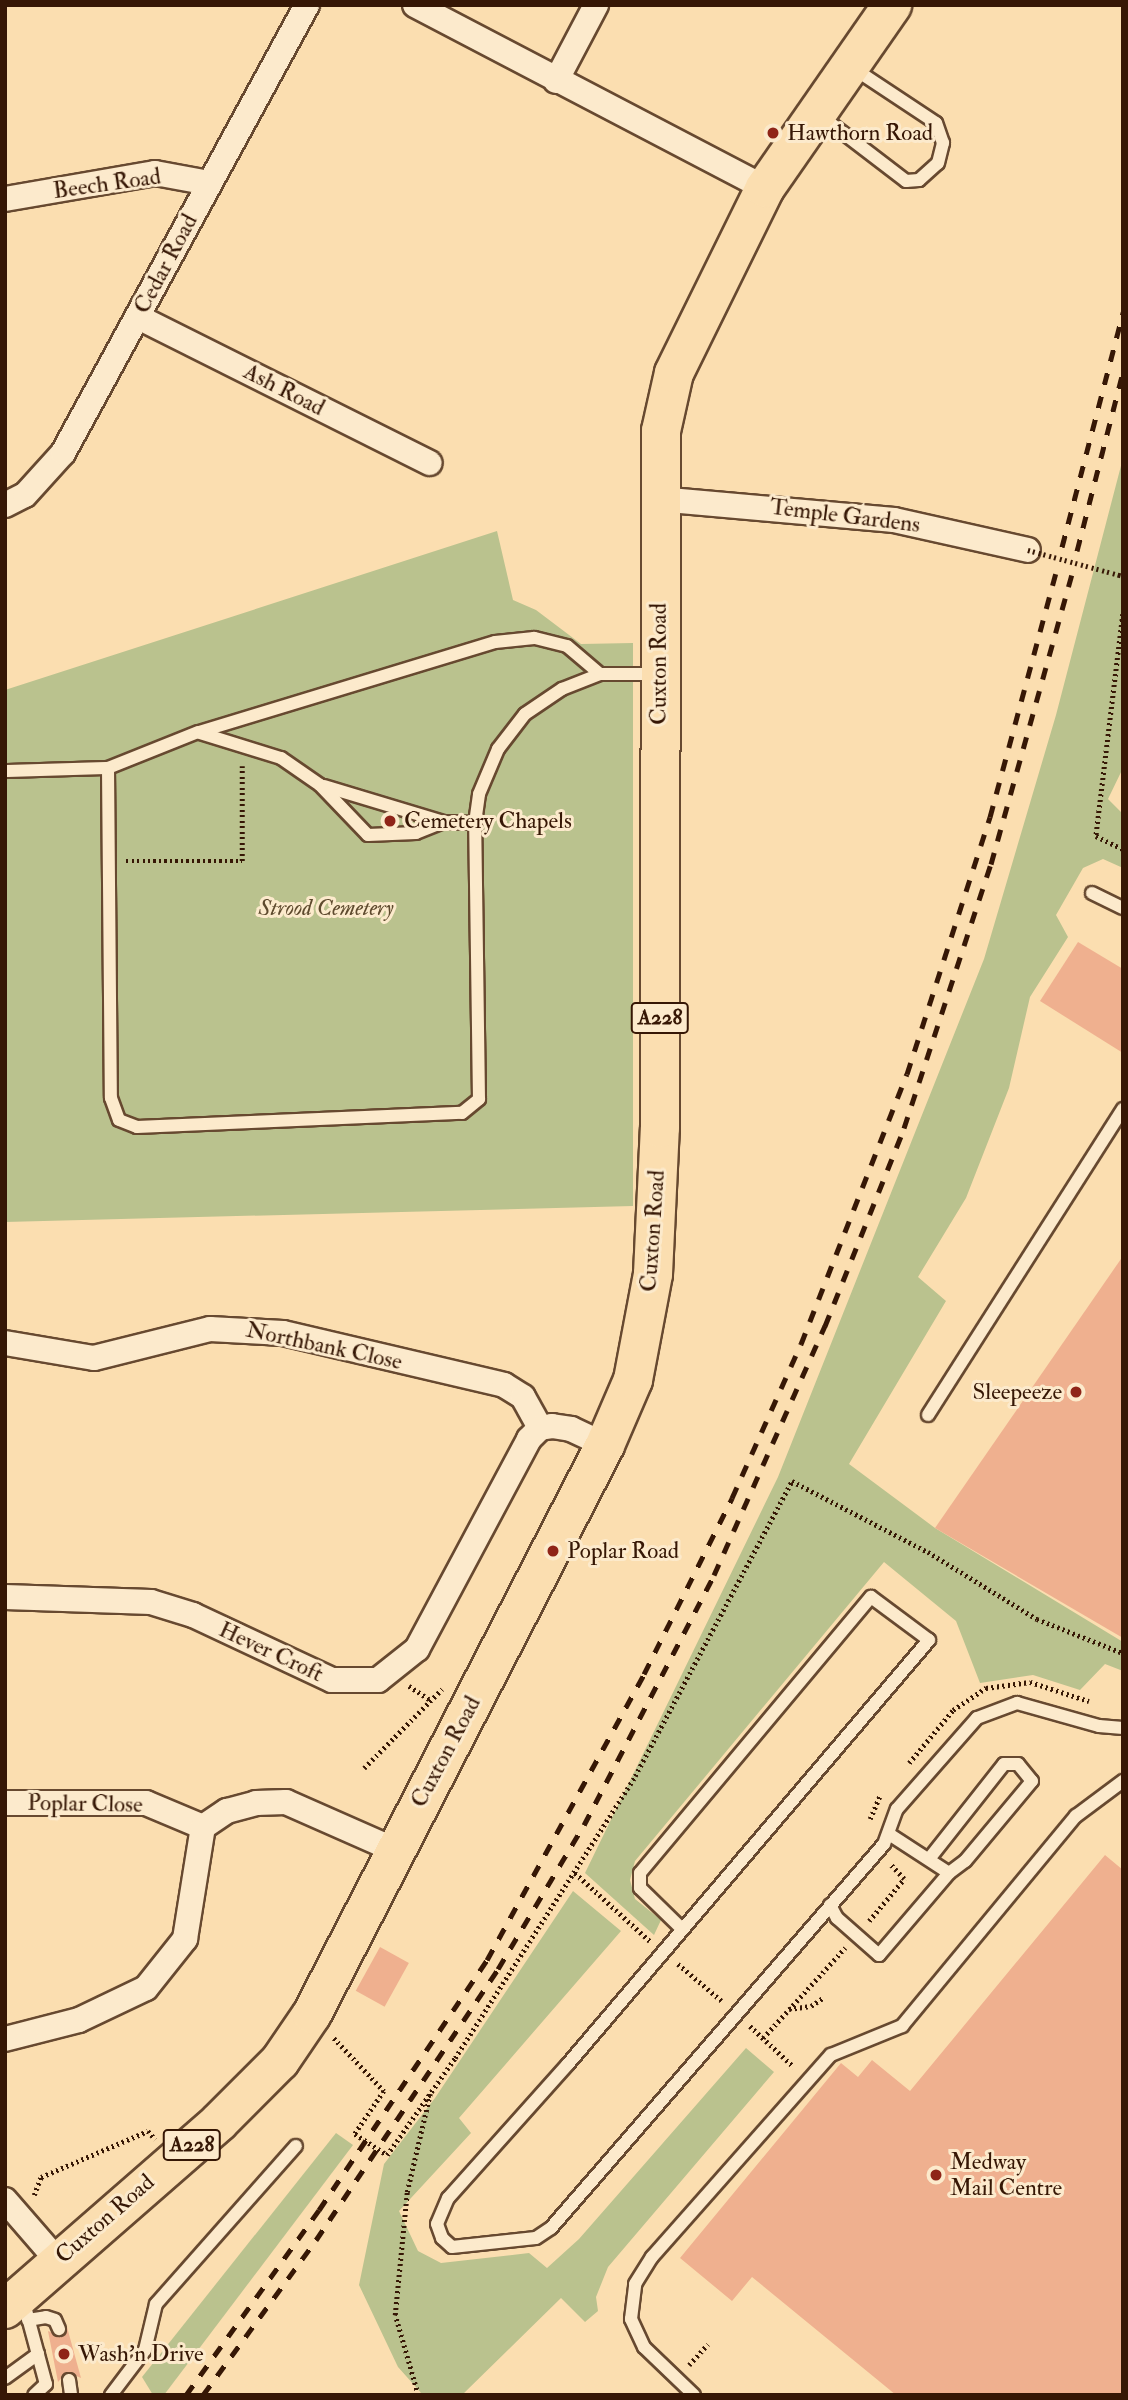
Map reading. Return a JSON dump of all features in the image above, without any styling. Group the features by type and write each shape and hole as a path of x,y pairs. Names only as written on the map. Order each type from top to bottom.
{"main road":[{"name":"Cuxton Road","path":"18,2308 57,2260 173,2161 280,2061 312,2014 606,1445 633,1380 653,1274 660,1128 658,499 661,431 674,373 765,188 892,5"}],"street":[{"name":"Cedar Road","path":"5,505 25,495 63,453 307,5"},
{"path":"415,5 765,188"},
{"path":"556,81 596,5"},
{"name":"Beech Road","path":"5,199 155,173 209,183"},
{"name":"Ash Road","path":"138,317 429,463"},
{"name":"Temple Gardens","path":"658,499 894,520 1028,550"},
{"name":"Northbank Close","path":"5,1343 94,1358 210,1329 273,1332 504,1385 523,1397 540,1428"},
{"path":"540,1428 570,1429 606,1445"},
{"name":"Hever Croft","path":"5,1597 151,1602 193,1615 332,1680 378,1680 417,1649 529,1439 540,1428"},
{"path":"5,2039 114,2007 146,1988 168,1965 185,1940 192,1914 196,1854 203,1827 237,1808 286,1802 395,1850"},
{"name":"Poplar Close","path":"5,1803 146,1803 203,1827"},
{"path":"5,2200 57,2260"}],"lane":[{"path":"817,113 906,181 919,180 938,163 943,143 936,123 850,66"},
{"path":"5,771 108,768 198,732 495,642 534,638 567,646 600,674"},
{"path":"108,768 111,861 111,1098 119,1120 137,1127 462,1113 479,1099 475,823 479,794 498,749 525,714 562,689 600,674 658,674"},
{"path":"198,732 242,742 281,758 320,785 368,835 416,833 443,822"},
{"path":"320,785 443,822 475,823"},
{"path":"1092,893 1123,908"},
{"path":"928,1415 1123,1109"},
{"path":"680,1927 640,1888 640,1872 872,1597 929,1640 448,2198 437,2221 446,2242 464,2248 545,2233 889,1835 897,1809 972,1723 993,1709 1023,1704 1099,1726 1123,1728"},
{"path":"830,1905 837,1918 879,1955 949,1873 965,1861 1031,1784 1031,1776 1018,1764 1004,1765 929,1859"},
{"path":"694,2395 644,2347 631,2319 635,2284 652,2257 831,2055 902,2026 1076,1816 1123,1781"},
{"path":"889,1835 949,1873"},
{"path":"111,2395 145,2350 156,2304 296,2146"},
{"path":"18,2308 55,2320 59,2329"},
{"path":"18,2308 38,2354 49,2389 34,2395"},
{"path":"5,2378 38,2354"},
{"path":"69,2380 71,2395"}],"path":[{"path":"1028,550 1123,576"},
{"path":"1123,614 1096,836 1123,849"},
{"path":"111,861 242,861 242,742"},
{"path":"312,2014 384,2091 355,2134 387,2155 575,1873 635,1776 793,1481 928,1552 1037,1619 1123,1653"},
{"path":"364,1769 435,1691 450,1691"},
{"path":"575,1873 735,2012 808,2080"},
{"path":"789,2008 797,2010 823,1998"},
{"path":"418,2395 395,2315 407,2192 430,2094"},
{"path":"41,2177 148,2131 173,2161"},
{"path":"677,2379 708,2344"}],"green space":[{"path":"1123,458 1123,768 1108,799 1123,814 1123,868 1103,859 1083,868 1056,915 1068,937 1030,997 1009,1088 966,1198 918,1277 946,1301 849,1464 935,1528 1123,1642 1123,1671 1105,1664 1080,1690 1033,1675 980,1683 956,1621 884,1562 635,1861 630,1880 635,1899 661,1920 654,1935 585,1873 778,1477 984,959 1056,715"},
{"name":"Strood Cemetery","path":"497,531 513,600 536,610 581,644 633,643 633,1206 5,1222 5,690"},
{"path":"573,1891 621,1931 459,2118 471,2133 399,2211 418,2251 441,2263 529,2253 547,2268 579,2239 746,2048 774,2072 608,2267 596,2297 598,2311 585,2322 561,2298 462,2395 423,2395 398,2367 359,2285 384,2164 435,2098"},
{"path":"336,2133 353,2145 164,2395 153,2395 142,2377"}],"building":[{"path":"1078,942 1123,969 1123,1053 1040,1001"},
{"name":"Sleepeeze","path":"1123,1256 1123,1638 935,1528"},
{"name":"Medway Mail Centre","path":"1105,1855 1123,1870 1123,2395 896,2395 752,2277 732,2301 680,2258 841,2063 858,2077 872,2060 910,2091"},
{"path":"380,1947 409,1963 385,2007 356,1991"},
{"name":"Wash'n Drive","path":"67,2327 81,2378 67,2372 58,2382 48,2331 62,2337"}],"railway":[{"path":"1062,547 1123,312"},
{"path":"1077,551 1123,372"},
{"path":"186,2395 319,2210 487,1960 644,1674 732,1498 801,1344 907,1074 990,817 1057,569"},
{"path":"203,2395 316,2240 498,1969 584,1825 714,1575 825,1326 904,1128 991,864 1072,573"}],"place":[{"name":"Hawthorn Road","path":"773,133"},
{"name":"Cemetery Chapels","path":"390,821"},
{"name":"Sleepeeze","path":"1076,1392"},
{"name":"Poplar Road","path":"553,1551"},
{"name":"Medway Mail Centre","path":"936,2175"},
{"name":"Wash'n Drive","path":"64,2354"}]}
